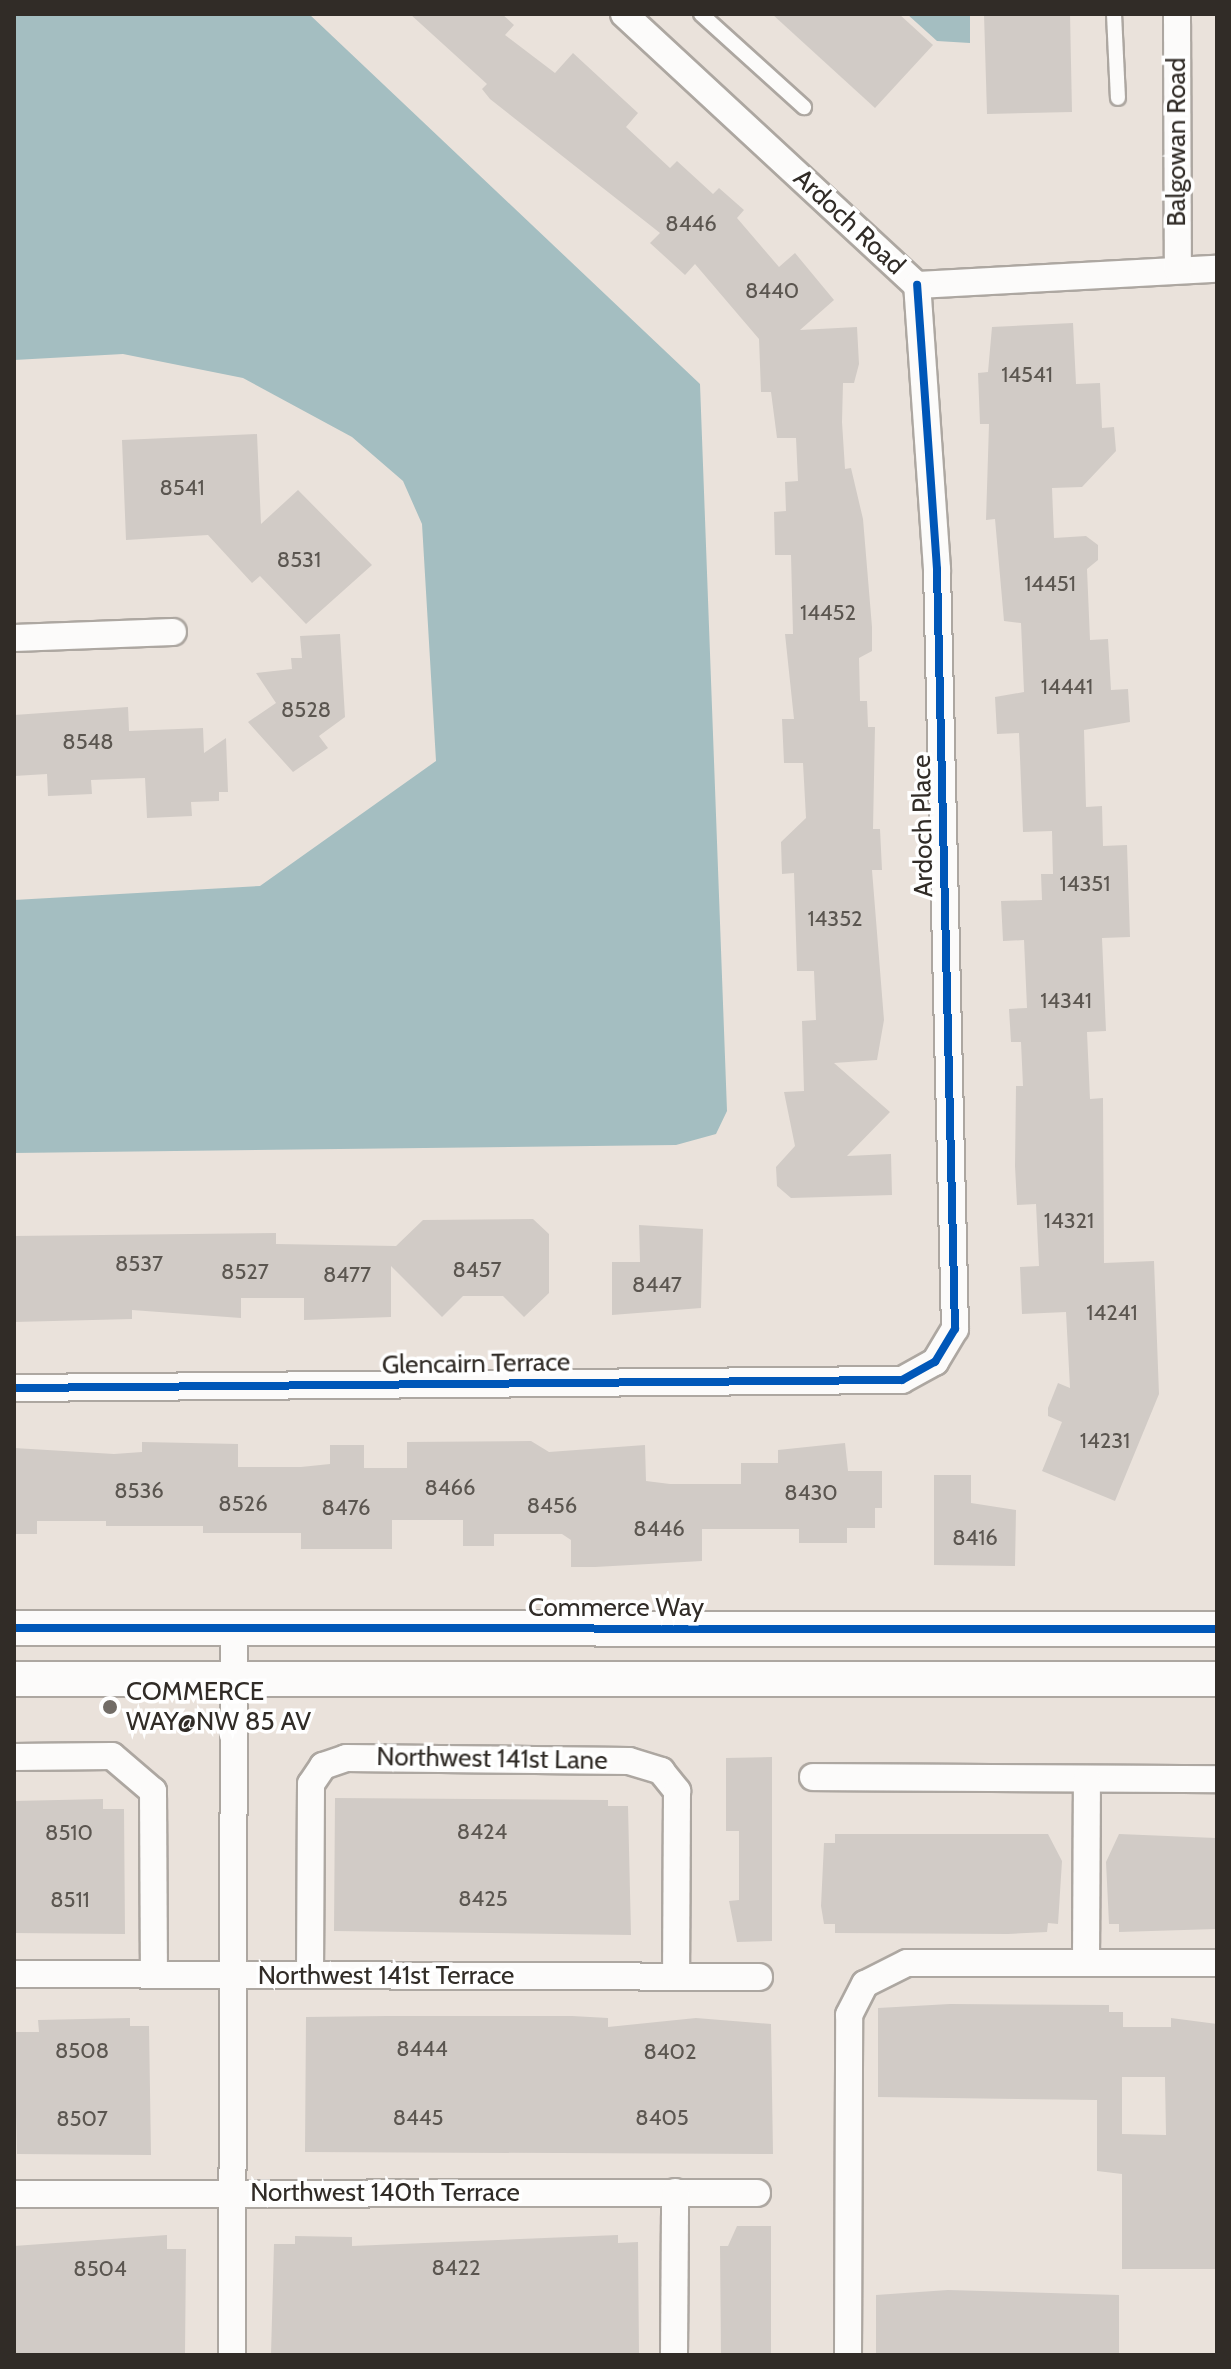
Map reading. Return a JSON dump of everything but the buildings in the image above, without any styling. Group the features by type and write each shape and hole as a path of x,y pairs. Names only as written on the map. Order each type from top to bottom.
{"street":[{"name":"Ardoch Road","path":"624,14 917,285 1217,269"},
{"name":"Balgowan Road","path":"1177,14 1178,270"},
{"name":"Ardoch Place","path":"917,285 937,569 955,1329 935,1362"},
{"path":"14,638 173,632"},
{"name":"Glencairn Terrace","path":"14,1388 902,1380 935,1362"},
{"name":"Commerce Way","path":"14,1628 1217,1629"},
{"path":"232,2355 230,1975 234,1628"},
{"path":"14,1679 1217,1679"},
{"path":"14,1757 112,1756 137,1771 153,1791 154,1974"},
{"name":"Northwest 141st Lane","path":"310,1975 311,1784 323,1766 346,1758 629,1761 661,1771 677,1791 676,1977"},
{"path":"813,1777 1217,1779"},
{"path":"1086,1963 1087,1779"},
{"path":"848,2355 849,2015 857,1993 877,1972 900,1964 1217,1963"},
{"name":"Northwest 141st Terrace","path":"14,1974 759,1977"},
{"path":"674,2355 675,2192"},
{"name":"Northwest 140th Terrace","path":"14,2194 757,2193"}],"lane":[{"path":"701,14 804,107"},
{"path":"1114,14 1118,98"}],"water":[{"path":"14,14 309,14 700,384 727,1111 716,1134 676,1145 14,1153 14,900 260,886 436,761 422,524 403,481 352,437 243,378 123,354 14,360"},
{"path":"907,14 970,14 970,43 937,41"}],"cycle path":[{"path":"14,1388 902,1380 935,1362 955,1329 937,569 917,285"},
{"path":"14,1628 1217,1629"}],"place":[{"name":"COMMERCE WAY@NW 85 AV","path":"110,1707"}]}
